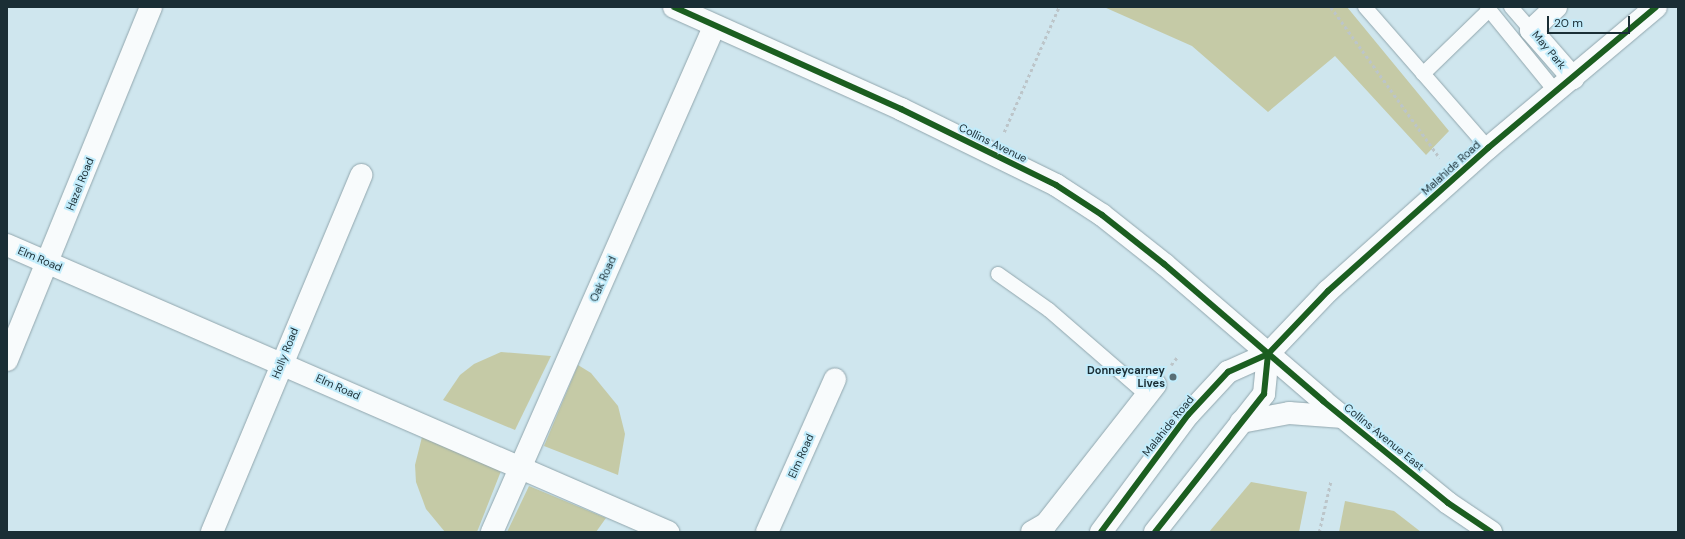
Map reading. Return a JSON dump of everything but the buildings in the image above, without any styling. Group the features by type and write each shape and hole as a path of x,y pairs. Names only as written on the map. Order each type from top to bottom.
{"street":[{"name":"Hazel Road","path":"7,360 48,263 151,7"},
{"name":"Collins Avenue","path":"674,7 714,27 994,154 1056,185 1102,215 1268,354"},
{"name":"May Park","path":"1556,7 1530,30 1573,78"},
{"name":"Malahide Road","path":"1101,532 1188,415 1228,372 1268,354 1328,291 1488,148 1656,7"},
{"name":"Oak Road","path":"492,532 714,27"},
{"name":"Holly Road","path":"212,532 361,175"},
{"name":"Elm Road","path":"7,245 282,362 668,532"},
{"name":"Collins Avenue East","path":"1268,354 1448,503 1491,532"},
{"path":"1156,532 1264,394 1268,354"},
{"name":"Elm Road","path":"767,532 835,379"},
{"path":"1032,532 1046,524 1151,390"},
{"path":"1241,422 1289,413 1344,417"}],"lane":[{"path":"1365,7 1488,148"},
{"path":"1511,7 1530,30"},
{"path":"1423,74 1488,8 1556,92"},
{"path":"998,274 1049,310 1151,390"}],"path":[{"path":"994,154 1059,7"},
{"path":"1331,7 1455,178"},
{"path":"1319,532 1331,480"}],"green space":[{"path":"1104,7 1347,7 1449,131 1426,155 1335,56 1268,112 1192,46"},
{"path":"501,352 551,356 515,430 443,400 460,375 474,364"},
{"path":"578,365 591,373 618,406 625,434 618,475 544,446"},
{"path":"422,437 501,471 477,532 445,532 426,509 416,482 415,465"},
{"path":"1251,482 1307,492 1299,532 1209,532"},
{"path":"529,486 606,518 596,532 507,532"},
{"path":"1345,501 1394,511 1421,532 1339,532"}],"cycle path":[{"path":"674,7 901,109 1056,185 1102,215 1164,264 1323,401 1448,503 1491,532"},
{"path":"1101,532 1188,415 1228,372 1268,354 1328,291 1488,148 1656,7"},
{"path":"1155,532 1264,394 1268,354"}],"place":[{"name":"Donneycarney Lives","path":"1173,377"}]}
